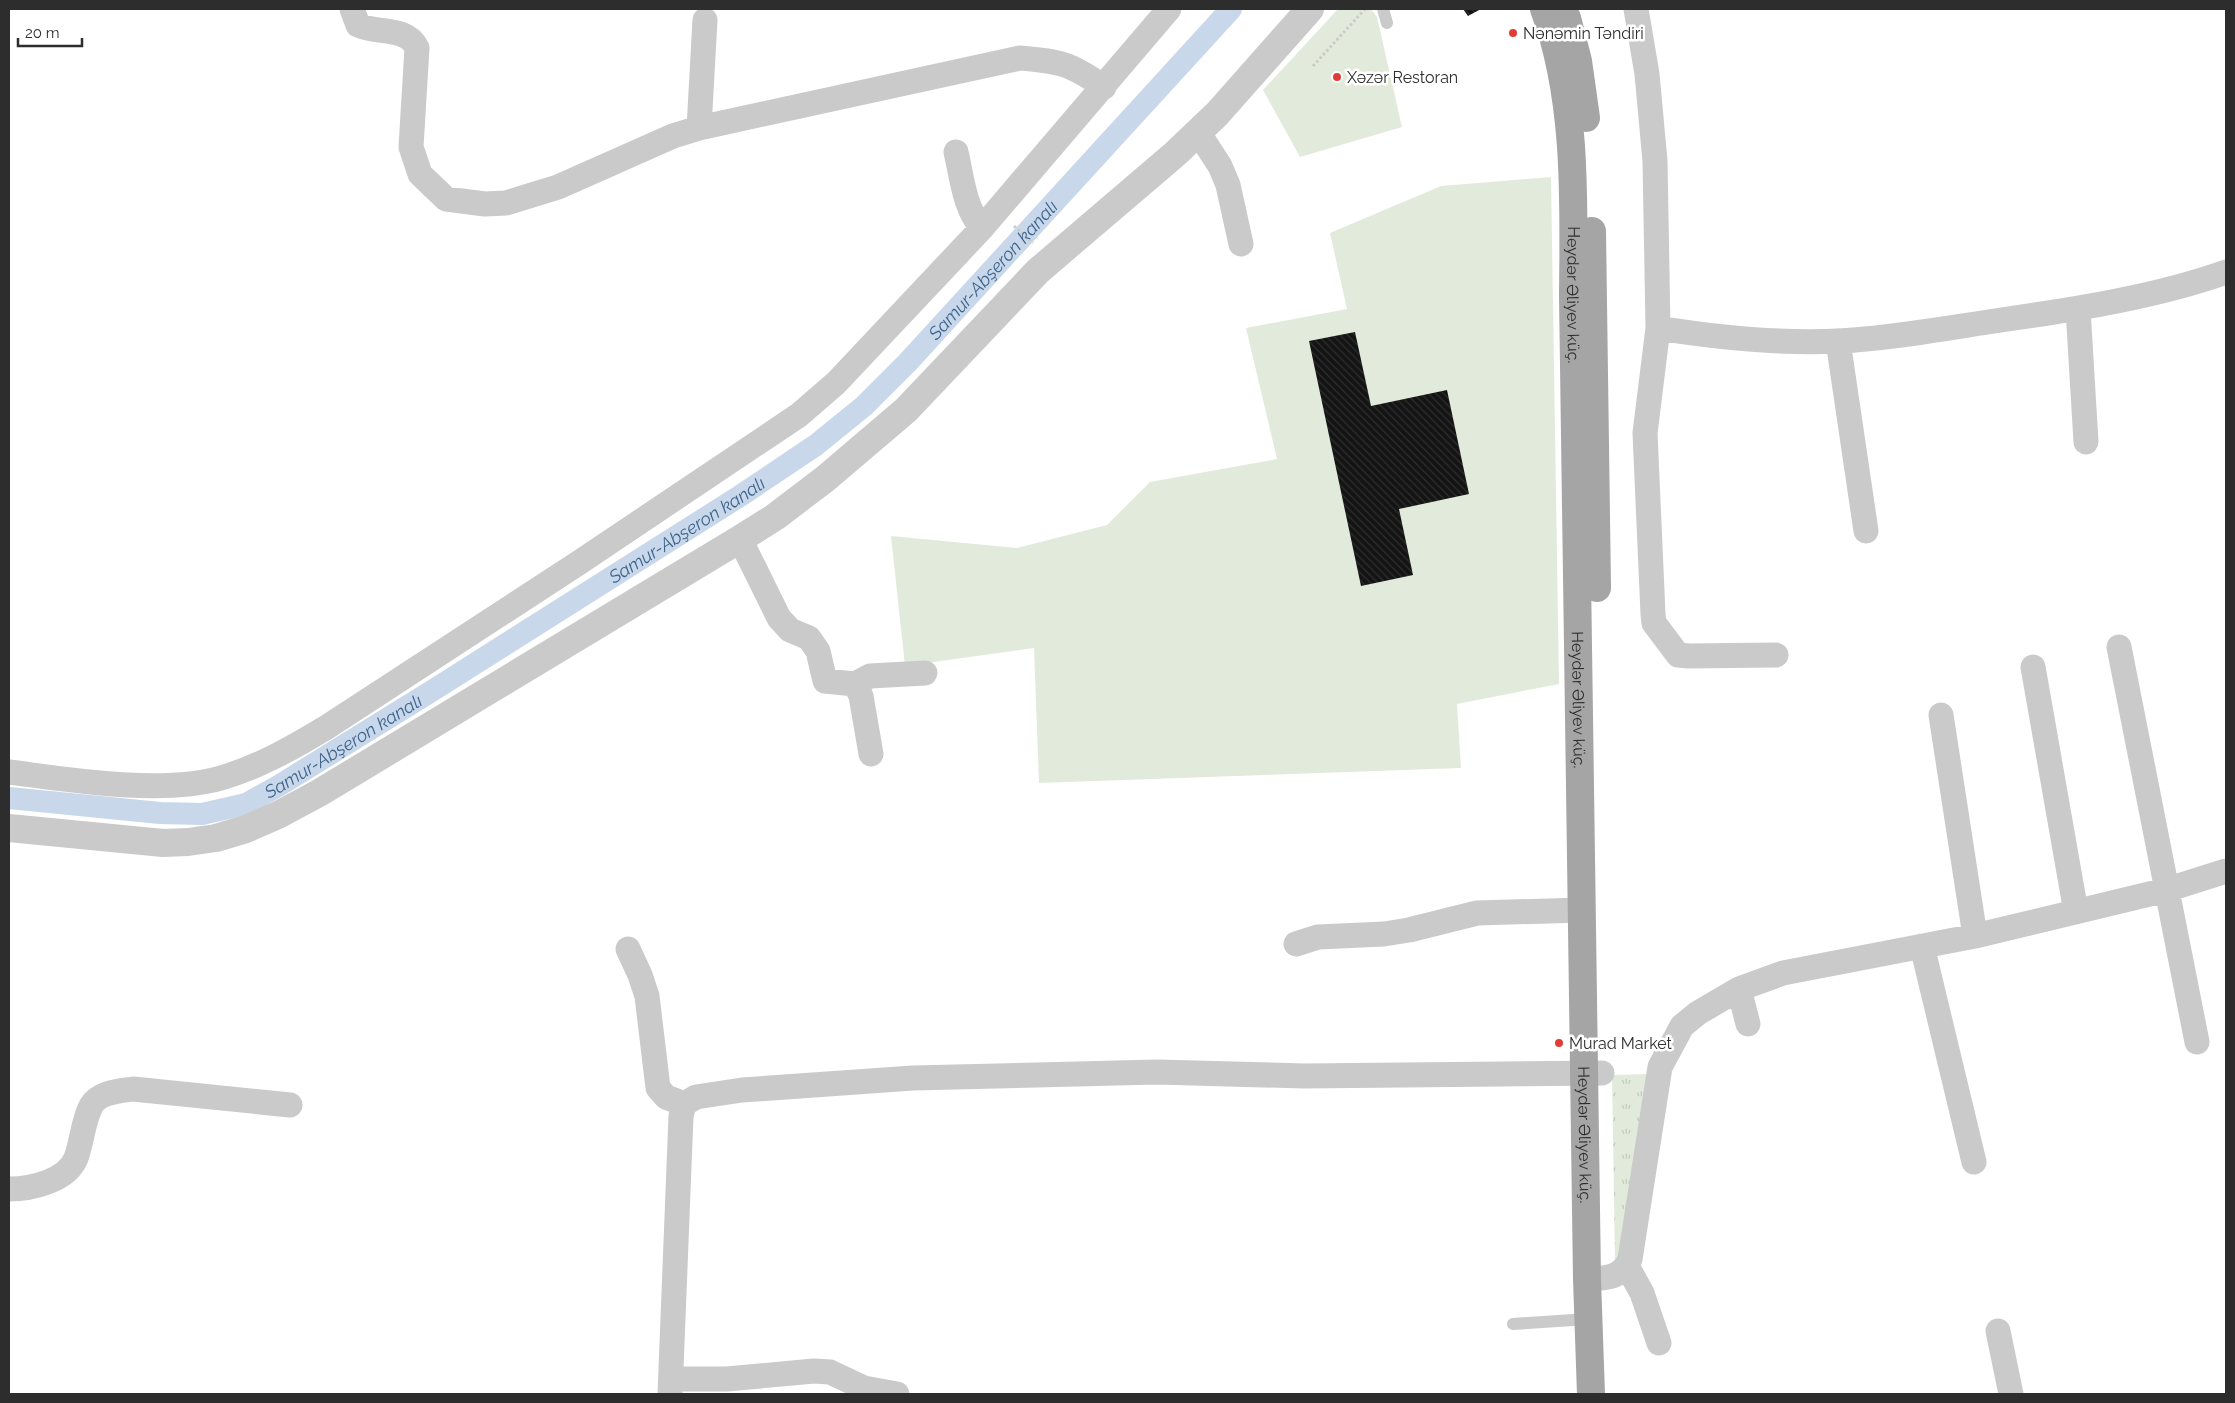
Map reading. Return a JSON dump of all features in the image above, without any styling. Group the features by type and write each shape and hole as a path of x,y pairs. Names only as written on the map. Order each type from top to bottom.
{"main road":[{"name":"Heydər Əliyev küç.","path":"1544,9 1552,32 1566,108 1572,158 1574,201 1573,295 1582,910 1606,1274 1608,1394"},
{"name":"Heydər Əliyev küç.","path":"1564,9 1571,28 1578,61 1591,157 1593,1073"},
{"name":"Heydər Əliyev küç.","path":"1591,1394 1588,1319 1606,1274"}],"street":[{"path":"352,9 358,25 368,29 406,34 413,40 417,48 411,147 420,174 446,199 485,204 506,204 558,187 673,136 699,128 1020,58 1052,60 1078,69 1104,87"},
{"path":"9,772 72,780 145,785 185,785 221,778 291,749 572,567 799,414 836,383 982,228 1169,9"},
{"path":"9,828 163,843 216,838 246,830 278,816 319,793 775,517 824,479 906,410 1038,271 1217,114 1310,9"},
{"path":"1636,9 1647,74 1655,160 1658,328 1645,433 1654,623 1678,654 1688,656 1776,655"},
{"path":"699,128 705,20"},
{"path":"1198,132 1220,166 1228,185 1242,244"},
{"path":"956,152 968,207 972,218 982,228"},
{"path":"1658,328 1695,334 1838,341 1880,337 2078,309 2154,292 2226,272"},
{"path":"2078,309 2086,442"},
{"path":"1838,341 1866,531"},
{"path":"740,539 779,618 790,630 809,638 818,651 826,681 855,684 870,676 925,673"},
{"path":"2119,647 2197,1042"},
{"path":"2034,667 2076,912"},
{"path":"855,684 861,696 870,754"},
{"path":"1942,715 1975,936"},
{"path":"1606,1274 1630,1259 1660,1067 1682,1026 1698,1013 1739,989 1783,973 1975,936 2166,890 2226,871"},
{"path":"1296,944 1318,937 1384,934 1409,930 1478,913 1582,910"},
{"path":"1922,946 1974,1162"},
{"path":"628,950 640,975 647,996 658,1088 666,1097 684,1104"},
{"path":"1739,989 1748,1024"},
{"path":"897,1394 864,1388 830,1372 814,1371 727,1379 670,1387 681,1116 684,1104 696,1097 742,1090 913,1078 1157,1072 1304,1076 1593,1073"},
{"path":"9,1189 42,1184 65,1174 76,1160 92,1105 109,1092 133,1089 290,1105"},
{"path":"1606,1274 1642,1293 1659,1343"},
{"path":"1998,1331 2011,1394"}],"lane":[{"path":"1382,9 1387,23"},
{"path":"1513,1324 1588,1319"}],"path":[{"path":"1313,66 1365,9"},
{"path":"1009,221 1036,246"}],"green space":[{"path":"1338,9 1371,9 1377,17 1402,127 1300,157 1263,90"},
{"path":"1551,177 1559,684 1457,704 1461,768 1039,783 1034,648 905,666 891,536 1017,548 1107,525 1150,482 1277,459 1246,328 1347,309 1330,233 1441,186"},
{"path":"1648,1074 1624,1261 1615,1261 1612,1075"}],"building":[{"path":"1463,9 1481,9 1468,16"},
{"path":"1355,332 1371,406 1447,390 1469,494 1399,509 1413,575 1361,586 1309,341"}],"waterway":[{"name":"Samur-Abşeron kanalı","path":"9,798 160,813 202,814 246,804 435,689 740,496 816,445 864,406 908,362 1231,9"}],"place":[{"name":"Nənəmin Təndiri","path":"1513,33"},
{"name":"Xəzər Restoran","path":"1337,77"},
{"name":"Murad Market","path":"1559,1043"}]}
